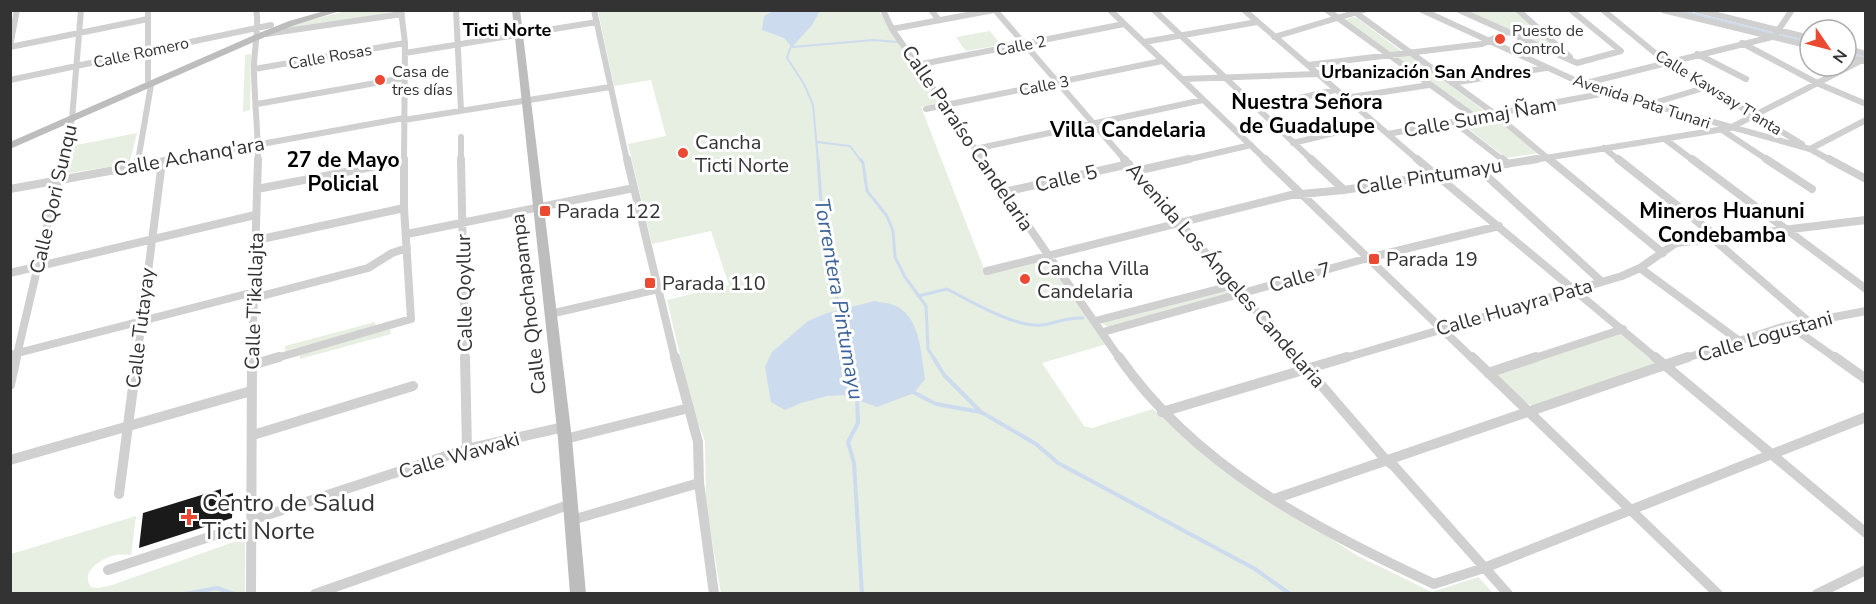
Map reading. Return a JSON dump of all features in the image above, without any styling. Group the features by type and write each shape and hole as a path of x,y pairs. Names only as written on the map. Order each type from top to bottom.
{"street":[{"path":"17,10 10,47 148,19"},
{"name":"Calle Qori Sunqu","path":"10,385 14,354 72,117 81,10"},
{"path":"137,166 149,83 148,10"},
{"name":"Calle T'ikallajta","path":"251,594 253,435 251,391 258,144 254,69 259,21 256,10"},
{"path":"10,146 271,26 319,10"},
{"path":"257,34 339,10"},
{"path":"456,10 461,111"},
{"name":"Calle Qhochapampa","path":"516,10 564,433 578,594"},
{"path":"594,10 658,289 698,442 699,483 714,594"},
{"name":"Calle Paraíso Candelaria","path":"883,10 892,28 1004,192 1162,412 1210,454 1274,499 1363,551 1434,584 1484,568 1866,417"},
{"path":"931,10 939,20"},
{"path":"892,28 995,10"},
{"name":"Avenida Los Ángeles Candelaria","path":"995,10 1385,459 1394,466 1508,594"},
{"path":"1110,10 1718,594"},
{"path":"1154,10 1223,78 1344,190"},
{"path":"1244,10 1436,175 1866,533"},
{"path":"1327,10 1474,117"},
{"path":"1274,37 1364,10"},
{"name":"Avenida Pata Tunari","path":"1422,10 1582,84 1647,105 1810,149 1866,178"},
{"path":"1459,10 1577,63 1621,51 1572,10"},
{"path":"1518,10 1577,63"},
{"name":"Calle Kawsay T'anta","path":"1603,10 1666,62 1810,149"},
{"path":"1664,10 1798,36"},
{"path":"1697,10 1798,41"},
{"path":"1777,33 1792,10"},
{"path":"252,364 411,319 404,208 405,43 402,12"},
{"name":"Calle Romero","path":"10,80 147,51 402,12"},
{"path":"1356,13 1495,114 1663,253"},
{"path":"405,53 597,22"},
{"path":"1144,42 1257,22"},
{"name":"Calle 2","path":"917,65 1124,24"},
{"path":"1308,65 1488,41 1507,32"},
{"name":"Calle Sumaj Ñam","path":"1582,84 1777,33"},
{"name":"Calle Rosas","path":"254,69 405,43"},
{"path":"1742,43 1819,84 1866,104"},
{"path":"1544,48 1554,49 1557,45"},
{"path":"1698,54 1746,79"},
{"name":"Calle Pintumayu","path":"987,271 1291,195 1344,190 1722,130 1758,116 1864,58"},
{"name":"Calle 3","path":"926,109 1162,61"},
{"path":"1452,83 1547,68"},
{"path":"1183,79 1317,74"},
{"path":"257,104 404,78"},
{"path":"1345,98 1429,85"},
{"name":"Calle Achanq'ara","path":"10,189 404,119 610,87"},
{"path":"1647,105 1707,87"},
{"path":"1255,108 1335,90"},
{"name":"Calle Sumaj Ñam","path":"1388,134 1607,93"},
{"path":"975,149 1203,100"},
{"path":"10,141 72,117"},
{"path":"1810,149 1866,120"},
{"path":"1454,122 1508,164"},
{"path":"1293,143 1375,123"},
{"path":"1722,130 1812,189"},
{"name":"Calle Qoyllur","path":"460,137 467,449"},
{"path":"1666,140 1863,285"},
{"path":"1136,171 1251,145"},
{"path":"1604,148 1714,237 1808,321"},
{"path":"257,189 403,161"},
{"name":"Calle Tutayay","path":"118,494 162,162"},
{"name":"Calle 5","path":"1004,192 1129,164"},
{"path":"1478,168 1602,282"},
{"path":"407,234 634,188"},
{"path":"257,240 404,208"},
{"path":"10,273 255,215"},
{"name":"Calle Huayra Pata","path":"1162,412 1602,282 1640,268 1676,243 1866,220"},
{"name":"Calle 7","path":"1103,332 1368,258 1499,226"},
{"path":"14,354 368,268 392,253 407,248"},
{"path":"1640,268 1738,340"},
{"path":"1095,321 1234,285"},
{"path":"550,314 658,289"},
{"name":"Calle Logustani","path":"1274,499 1527,410 1738,340 1808,321 1866,311"},
{"path":"1790,326 1866,379"},
{"path":"1488,373 1623,329"},
{"path":"253,435 413,386"},
{"path":"10,460 251,391"},
{"name":"Calle Wawaki","path":"108,570 467,449 564,433 689,408"},
{"path":"572,520 699,483"},
{"path":"315,594 571,504"},
{"path":"1817,594 1866,570"}],"shaded area":[{"path":"346,11 399,12 279,31 291,25"},
{"path":"598,11 879,11 938,103 921,107 986,274 1047,259 1107,344 1042,363 1084,426 1092,428 1153,409 1223,470 1358,556 1432,592 1478,577 1493,593 721,593 706,505 705,441 693,410 667,300 729,285 711,231 652,244 628,144 666,136 651,80 614,86"},
{"path":"1462,11 1515,11 1554,46 1552,48"},
{"path":"1353,17 1401,51 1391,53 1344,20"},
{"path":"990,31 1001,45 966,51 956,37"},
{"path":"251,54 250,110 243,112 245,55"},
{"path":"1396,55 1411,56 1487,113 1475,114 1396,59"},
{"path":"1495,117 1538,153 1506,158 1461,123"},
{"path":"137,133 130,161 127,164 64,174 72,146"},
{"path":"1232,288 1235,292 1108,327 1103,324 1104,321"},
{"path":"375,322 376,326 285,351 285,346"},
{"path":"390,329 391,334 300,359 300,354"},
{"path":"1621,332 1655,363 1536,406 1528,404 1494,373"},
{"path":"136,516 131,555 116,555 94,566 88,576 91,587 112,585 245,538 245,593 11,593 11,554"}],"water":[{"path":"773,11 820,11 812,25 792,47 784,38 762,30 764,16"},
{"path":"875,301 898,307 906,313 916,329 925,379 914,393 877,407 843,395 827,396 785,410 771,402 765,367 772,352 808,321 827,313"}],"building":[{"name":"Centro de Salud Ticti Norte","path":"221,489 221,497 233,493 232,518 139,548 143,513"}],"waterway":[{"path":"1679,10 1798,39"},
{"path":"793,47 873,40 898,42"},
{"name":"Torrentera Pintumayu","path":"792,43 787,58 804,84 813,105 818,161"},
{"path":"1858,56 1866,58"},
{"path":"817,142 850,146 861,161"},
{"name":"Torrentera Pintumayu","path":"818,159 827,256 835,294 842,312"},
{"path":"860,159 863,163 867,191 887,216 893,231 895,257 905,277 919,296"},
{"path":"919,296 947,289 993,313 1031,325 1083,318"},
{"path":"919,296 926,306 928,349 934,359"},
{"path":"933,357 944,375 980,411"},
{"path":"911,391 936,404 981,412 1036,444 1058,463 1255,569 1290,594"},
{"name":"Torrentera Pintumayu","path":"857,398 858,423 848,442 854,463 862,594"},
{"path":"185,594 217,588 234,594"}],"place":[{"name":"Puesto de Control","path":"1500,39"},
{"name":"Casa de tres días","path":"380,80"},
{"name":"Cancha Ticti Norte","path":"683,153"},
{"name":"Parada 122","path":"545,211"},
{"name":"Parada 19","path":"1374,259"},
{"name":"Cancha Villa Candelaria","path":"1025,279"},
{"name":"Parada 110","path":"650,283"},
{"name":"Centro de Salud Ticti Norte","path":"189,517"}],"district":[{"name":"Ticti Norte","path":"507,30"},
{"name":"Urbanización San Andres","path":"1426,72"},
{"name":"Nuestra Señora de Guadalupe","path":"1307,114"},
{"name":"Villa Candelaria","path":"1128,130"},
{"name":"27 de Mayo Policial","path":"343,172"},
{"name":"Mineros Huanuni Condebamba","path":"1722,223"}]}
